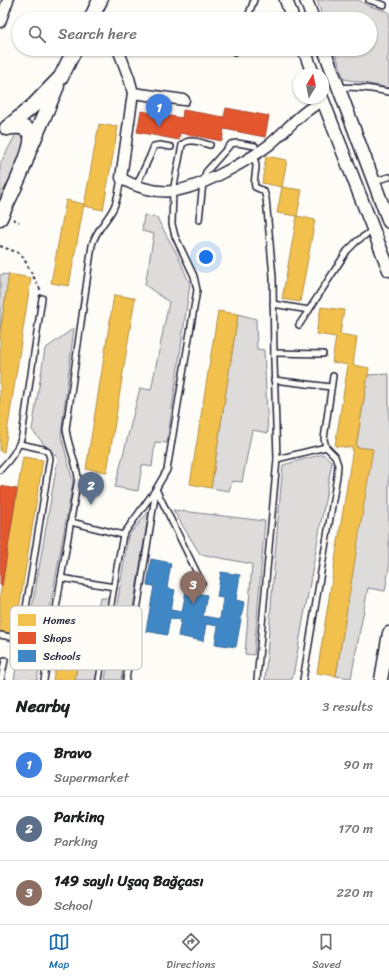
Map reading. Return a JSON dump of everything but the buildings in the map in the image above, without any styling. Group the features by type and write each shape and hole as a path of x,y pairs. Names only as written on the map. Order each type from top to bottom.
{"main road":[{"path":"96,12 100,0"},
{"path":"0,218 72,56"},
{"path":"4,131 34,105 61,77"},
{"path":"4,131 19,126 28,130 31,135 30,148"}],"street":[{"path":"0,22 8,0"},
{"path":"286,0 290,12"},
{"path":"306,0 310,12"},
{"path":"122,56 133,93 121,178 136,186 173,191 203,182 253,156 270,144 315,104"},
{"path":"307,56 311,68"},
{"path":"327,56 389,222"},
{"path":"133,93 184,100"},
{"path":"324,104 389,270"},
{"path":"381,680 389,633"}],"lane":[{"path":"250,12 254,0"},
{"path":"369,0 384,5"},
{"path":"338,88 364,88 389,92"},
{"path":"111,606 123,535 156,489 167,470 197,290 194,276 175,236 172,224 173,191 182,145 184,142 188,141 210,145"},
{"path":"199,220 203,182 206,172 231,144 237,143 255,146"},
{"path":"136,186 154,146 160,145 171,147"},
{"path":"253,156 256,163 254,184 255,187 264,191 266,198 273,277 274,380 277,459 257,680"},
{"path":"374,181 389,177"},
{"path":"56,606 78,478 67,439 66,430 92,245 94,236 116,204 121,178"},
{"path":"299,325 347,251 357,241 373,230"},
{"path":"0,470 16,452 22,436 42,298"},
{"path":"273,304 309,310"},
{"path":"274,353 322,354"},
{"path":"303,680 337,476 338,465 335,456 326,447 324,439 332,376"},
{"path":"274,380 331,387"},
{"path":"20,444 48,452 50,458 26,606"},
{"path":"277,459 326,447"},
{"path":"156,489 202,583"},
{"path":"138,606 156,489"},
{"path":"71,522 123,535"},
{"path":"61,578 114,587"},
{"path":"0,635 10,637"},
{"path":"2,680 5,660"},
{"path":"44,680 46,670"},
{"path":"99,680 101,670"},
{"path":"127,680 129,670"}],"path":[{"path":"0,246 19,253 23,257 41,292 42,298"}],"shaded area":[{"path":"317,0 359,0 367,5 389,12 389,53 387,61 389,62 389,88 344,79 336,56 377,56 377,12 321,12"},
{"path":"16,134 23,137 25,145 0,200 0,164"},
{"path":"144,215 157,218 178,256 190,284 167,443 155,442 152,467 142,465 138,491 115,487 140,388 151,390 169,302 145,285 154,234 142,231"},
{"path":"9,274 0,333 0,275"},
{"path":"238,314 256,319 257,349 264,350 268,433 252,430 242,482 232,481 229,491 211,488"},
{"path":"74,328 61,435 73,482 50,606 32,606 58,458 32,430 45,349"},
{"path":"389,374 389,568 385,591 368,588 351,678 336,676 372,449 356,447 368,375"},
{"path":"323,454 332,462 293,676 291,680 265,680 283,465"},
{"path":"173,510 265,521 254,655 245,654 252,564 200,554"},
{"path":"149,511 133,606 117,606 128,536"},
{"path":"100,598 110,598 109,606 98,606"},
{"path":"16,670 39,670 37,680 14,680"},
{"path":"76,670 98,670 96,680 75,680"},
{"path":"107,670 123,670 121,680 105,680"}],"place":[{"name":"Bravo","path":"159,127"},
{"name":"Parkinq","path":"91,505"},
{"name":"149 saylı Uşaq Bağçası","path":"193,604"}]}
